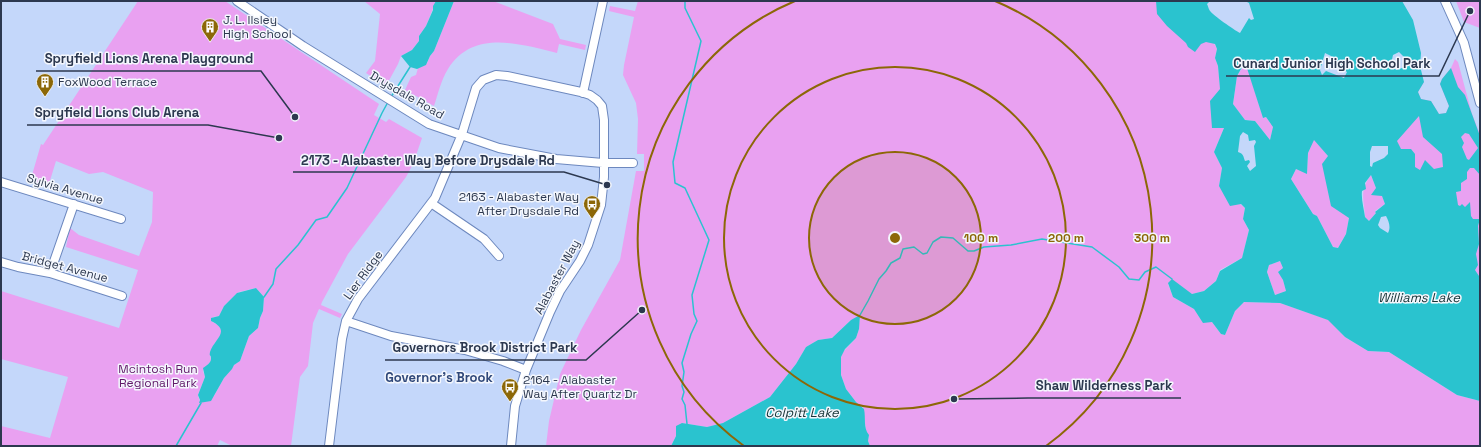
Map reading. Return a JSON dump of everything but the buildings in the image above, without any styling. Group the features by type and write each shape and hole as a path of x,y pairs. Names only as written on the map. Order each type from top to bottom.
{"street":[{"name":"Drysdale Road","path":"237,1 248,4 302,46 429,124 506,149 556,159 603,163 633,163"},
{"path":"583,93 603,1"},
{"path":"1445,1 1464,43 1480,103"},
{"name":"Lier Ridge","path":"329,446 336,377 346,321 358,299 431,204 446,174 462,134 476,88 483,80 491,76 507,76 583,93"},
{"name":"Alabaster Way","path":"511,446 514,406 526,370 550,312 588,245 596,225 601,205 604,177 603,110 597,100 583,93"},
{"name":"Sylvia Avenue","path":"1,182 121,219"},
{"path":"50,273 74,204"},
{"path":"431,204 484,239 499,256"},
{"name":"Bridget Avenue","path":"1,262 50,273 122,296"},
{"path":"346,321 390,336 465,350 503,360 526,370"}],"green space":[{"name":"Mcintosh Run Regional Park","path":"138,1 225,1 379,104 374,115 386,122 389,119 422,138 413,164 406,177 348,254 322,302 321,305 342,314 340,318 319,309 313,323 308,366 300,377 291,446 232,446 220,440 217,446 1,446 1,426 50,438 68,377 1,359 1,291 119,328 138,270 66,247 70,228 79,235 139,256 152,222 153,192 103,172 89,174 56,161 48,187 30,182 41,144 43,145","holes":["256,288 264,297 263,311 258,328 249,336 240,361 234,365 224,378 214,396 200,402 198,395 205,377 203,371 211,361 210,354 221,333 221,329 218,325 211,321 213,317 219,316 224,306 239,292"]},
{"path":"364,1 436,1 426,26 419,36 419,41 412,50 401,56 386,86 366,73 375,61 380,14"},
{"path":"454,1 493,1 553,24 560,39 586,45 585,50 559,44 557,53 528,46 498,43 484,44 470,48 458,56 448,69 434,106 405,90 411,77 416,75 418,68 427,63 434,51"},
{"path":"638,1 1192,1 1217,49 1215,58 1218,66 1224,128 1214,152 1222,168 1219,186 1245,208 1243,219 1249,230 1242,258 1220,270 1216,281 1204,291 1192,294 1168,284 1173,297 1194,309 1203,322 1212,322 1221,334 1225,335 1235,311 1244,302 1280,303 1329,320 1345,337 1368,351 1389,352 1457,395 1480,401 1480,446 870,446 868,441 869,436 866,431 863,407 856,402 846,389 841,375 841,357 843,352 856,338 860,319 851,320 832,338 818,340 806,347 796,364 770,397 723,423 707,427 682,423 671,446 546,446 549,421 560,374 581,330 620,260 636,171 644,171 644,154 637,154 638,119 636,103 623,75 634,17 609,11 610,6 635,11"},
{"path":"1456,1 1480,1 1480,28 1464,22"},
{"path":"1455,59 1458,62 1472,114 1480,134 1480,279 1421,176 1399,152 1395,137 1416,80 1424,82 1418,92 1421,99 1431,101 1439,114 1446,113 1449,106 1440,84 1451,68"},
{"path":"1246,62 1263,118 1266,117 1273,127 1270,140 1255,121 1245,120 1233,104 1237,76"},
{"path":"1314,139 1328,156 1349,218 1346,234 1338,248 1333,247 1317,216 1313,214 1291,179 1296,169 1307,173 1308,153"},
{"path":"1371,175 1385,204 1375,211 1376,213 1369,221 1365,217 1363,195 1367,181"},
{"path":"1280,261 1283,268 1278,272 1283,280 1286,291 1275,295 1267,272 1269,265"}],"water":[{"path":"436,1 454,1 434,51 426,65 417,69 410,67 401,56 412,50 419,41 419,36 426,26"},
{"name":"Williams Lake","path":"1156,1 1210,1 1207,4 1210,11 1240,33 1249,18 1251,20 1254,19 1249,3 1245,1 1402,1 1413,20 1421,53 1420,66 1424,82 1418,92 1421,99 1431,101 1439,114 1446,113 1449,106 1440,84 1451,68 1458,87 1465,95 1480,136 1480,175 1474,168 1470,168 1467,172 1467,179 1461,183 1461,191 1456,192 1458,205 1460,206 1462,204 1465,207 1470,202 1471,216 1473,219 1480,219 1478,226 1479,244 1476,254 1478,265 1475,270 1480,276 1480,401 1457,395 1389,352 1368,351 1345,337 1328,320 1280,303 1244,302 1235,311 1225,335 1221,334 1212,322 1203,323 1194,309 1173,297 1168,283 1172,279 1192,294 1204,291 1216,281 1220,271 1242,258 1249,230 1243,219 1245,208 1241,204 1230,206 1219,186 1222,168 1214,152 1224,128 1212,128 1210,101 1220,89 1218,66 1215,58 1217,49 1215,44 1206,42 1201,44 1195,52 1167,26 1157,14","holes":["1399,52 1407,60 1408,66 1396,70 1391,64 1393,55","1325,53 1331,56 1337,65 1347,72 1344,78 1326,71 1322,75 1320,70","1245,62 1263,118 1266,117 1273,127 1270,140 1255,121 1245,120 1233,104 1237,76","1419,116 1423,137 1442,154 1443,167 1434,169 1425,160 1420,170 1415,167 1415,154 1411,149 1401,149 1397,141","1243,132 1248,135 1249,141 1255,140 1256,142 1254,146 1256,166 1250,171 1247,166 1250,162 1249,160 1245,161 1242,154 1238,152 1240,136","1465,133 1469,134 1478,148 1469,160 1467,159 1462,147 1464,143 1461,137","1314,140 1328,156 1322,164 1331,206 1349,218 1346,234 1338,248 1333,247 1317,216 1313,214 1291,179 1296,169 1307,174 1308,153","1372,146 1388,146 1388,154 1384,158 1373,163 1372,167 1370,166 1370,152","1371,175 1376,188 1371,195 1382,196 1385,204 1375,212 1376,213 1369,221 1365,217 1362,191 1366,189 1365,183","1386,216 1389,224 1388,233 1378,225 1381,217","1280,261 1283,268 1278,272 1283,280 1286,291 1275,295 1267,272 1269,265"]},
{"path":"256,288 264,297 263,311 258,328 249,336 240,361 234,365 224,378 211,401 199,403 200,400 198,395 205,377 203,368 210,362 210,352 221,332 220,328 211,321 211,318 219,316 224,306 237,293"},
{"name":"Colpitt Lake","path":"860,315 859,329 856,338 845,349 841,357 841,375 846,389 856,402 864,409 865,426 869,435 868,441 870,446 671,446 676,436 676,426 682,423 707,427 723,423 770,397 796,364 806,347 818,340 832,338 851,320"}],"waterway":[{"path":"685,1 685,8 701,41 673,162 675,183 685,188 709,240 692,295 694,314 697,321 691,334 682,363 684,372 682,386 684,392 682,399 685,405 687,424"},
{"path":"391,97 410,67"},
{"path":"264,297 273,284 276,269 298,245 316,220 327,217 347,188 388,102"},
{"path":"860,315 879,279 891,263 900,258 903,249 914,247 923,254 927,253 933,242 941,237 953,238 968,251 974,251 984,247 1011,245 1042,239 1092,247 1119,267 1129,279 1139,280 1145,272 1156,267 1172,279"},
{"path":"176,446 201,403"}],"place":[{"name":"Cunard Junior High School Park","path":"1470,11"},
{"name":"J. L. Ilsley High School","path":"210,42"},
{"name":"FoxWood Terrace","path":"45,97"},
{"name":"Spryfield Lions Arena Playground","path":"295,117"},
{"name":"Spryfield Lions Club Arena","path":"279,138"},
{"name":"2173 - Alabaster Way Before Drysdale Rd","path":"607,185"},
{"name":"2163 - Alabaster Way After Drysdale Rd","path":"592,219"},
{"name":"Governors Brook District Park","path":"642,310"},
{"name":"Shaw Wilderness Park","path":"954,399"},
{"name":"2164 - Alabaster Way After Quartz Dr","path":"510,402"}],"district":[{"name":"Governor's Brook","path":"439,377"}]}
